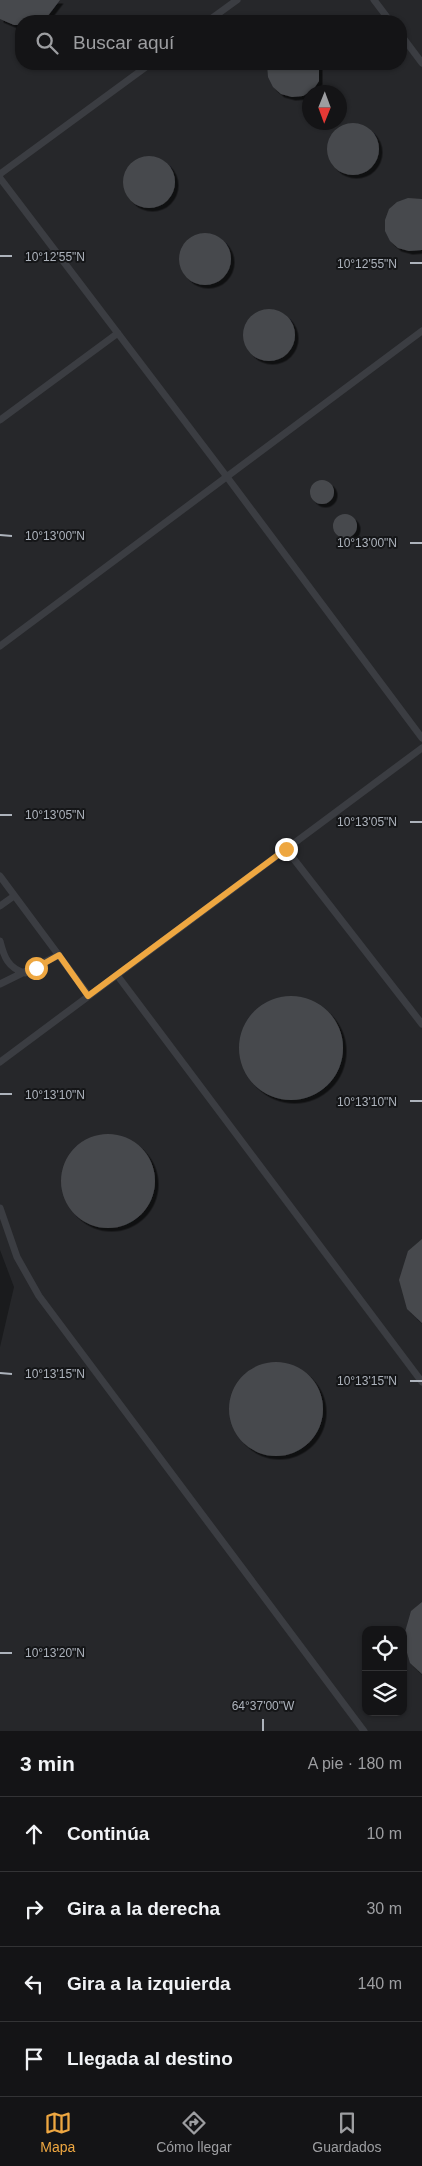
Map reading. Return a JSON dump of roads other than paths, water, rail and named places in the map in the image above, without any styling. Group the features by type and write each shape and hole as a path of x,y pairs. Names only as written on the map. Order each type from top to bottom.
{"lane":[{"path":"216,15 237,0"},
{"path":"374,0 385,15"},
{"path":"407,44 422,63"},
{"path":"0,174 142,70"},
{"path":"0,178 422,738"},
{"path":"0,646 422,331"},
{"path":"0,420 118,333"},
{"path":"0,1062 422,748"},
{"path":"286,849 422,1024"},
{"path":"0,876 88,996"},
{"path":"0,906 14,896"},
{"path":"0,941 7,962 14,970 25,973"},
{"path":"0,984 59,955"},
{"path":"117,975 422,1382"},
{"path":"0,1208 17,1257 39,1296 364,1731"}]}
